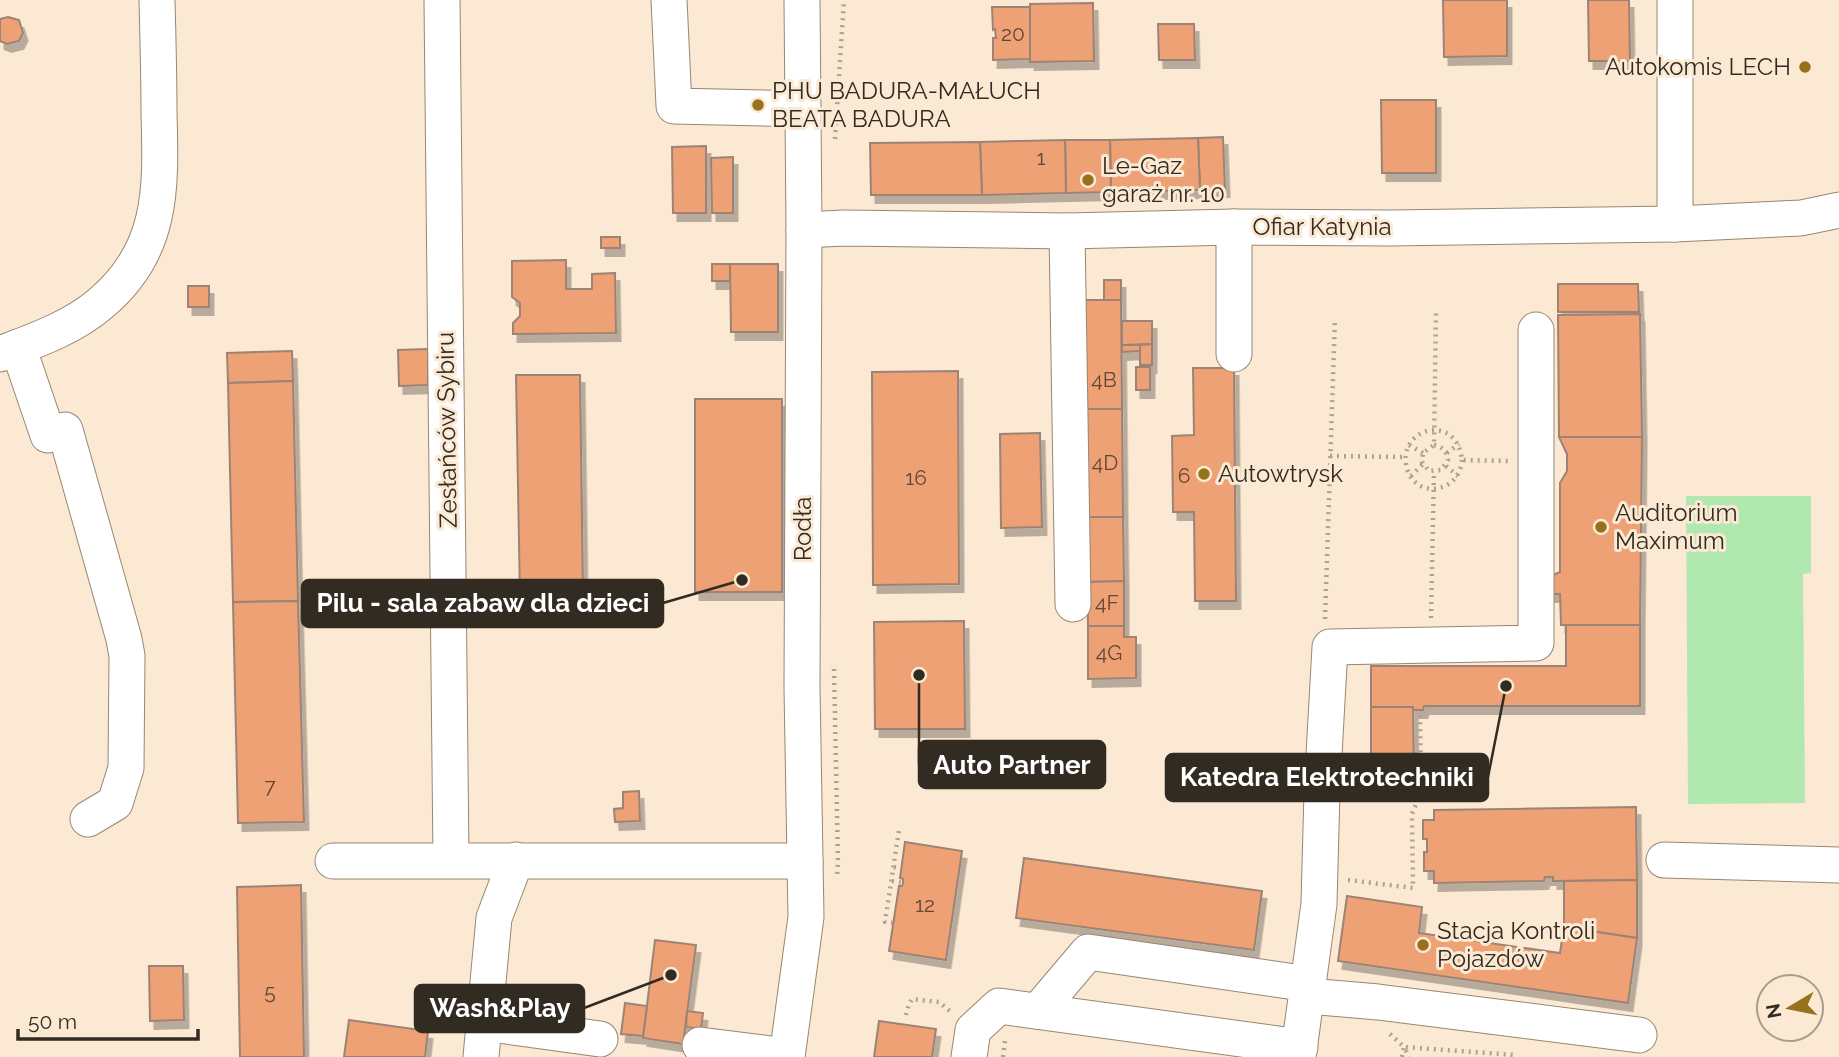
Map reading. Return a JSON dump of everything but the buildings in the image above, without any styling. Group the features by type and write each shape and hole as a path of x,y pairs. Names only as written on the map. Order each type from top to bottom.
{"street":[{"path":"88,819 115,803 126,768 127,656 65,430 48,435 9,350 78,320 100,304 118,287 145,245 154,222 159,196 157,0"},
{"name":"Zesłańców Sybiru","path":"442,0 452,860"},
{"path":"669,0 674,106 803,109"},
{"name":"Rodła","path":"787,1057 806,917 802,688 802,0"},
{"path":"1675,0 1688,101 1675,224"},
{"name":"Ofiar Katynia","path":"804,230 1675,224 1801,218 1839,210"},
{"path":"1234,227 1234,354"},
{"path":"1067,230 1073,604"},
{"path":"969,1057 973,1030 999,1006 1299,1052 1319,904 1330,647 1536,643 1536,330"},
{"path":"516,860 494,918 483,1040 600,1039"},
{"path":"1664,860 1839,865"},
{"path":"332,861 805,862"},
{"path":"1038,1011 1088,952 1309,990 1356,1001 1639,1035"},
{"path":"699,1045 787,1057"}],"path":[{"path":"1434,445 1436,312"},
{"path":"1329,655 1324,655 1335,319"},
{"path":"1434,430 1449,434 1459,444 1462,460 1458,476 1449,485 1434,489 1417,484 1406,467 1405,457 1409,445 1417,436 1434,430"},
{"path":"1447,453 1438,445 1426,448 1423,464 1429,471 1441,470 1446,466 1447,453 1459,444"},
{"path":"1409,445 1423,453"},
{"path":"1330,456 1405,457"},
{"path":"1462,460 1517,461"},
{"path":"1411,476 1423,464"},
{"path":"1446,466 1458,476"},
{"path":"1430,645 1434,472"},
{"path":"1340,879 1413,888 1412,814 1421,792 1420,714"},
{"path":"1354,779 1354,793 1421,792"},
{"path":"893,923 885,922 899,830"},
{"path":"894,867 901,869"},
{"path":"891,881 903,883"},
{"path":"906,1015 912,999 925,1000 939,1002 950,1010 954,1019"},
{"path":"1356,1001 1404,1047 1409,1057"},
{"path":"1404,1047 1515,1055"},
{"path":"1402,1057 1404,1047"}],"green space":[{"path":"1686,496 1811,496 1811,573 1803,574 1805,803 1688,804"}],"place":[{"name":"Autokomis LECH","path":"1805,67"},
{"name":"PHU BADURA-MAŁUCH BEATA BADURA","path":"758,105"},
{"name":"Le-Gaz garaż nr. 10","path":"1088,180"},
{"name":"Autowtrysk","path":"1204,474"},
{"name":"Auditorium Maximum","path":"1601,527"},
{"name":"Pilu - sala zabaw dla dzieci","path":"742,580"},
{"name":"Auto Partner","path":"919,675"},
{"name":"Katedra Elektrotechniki","path":"1506,686"},
{"name":"Stacja Kontroli Pojazdów","path":"1423,945"},
{"name":"Wash&Play","path":"671,975"}]}
